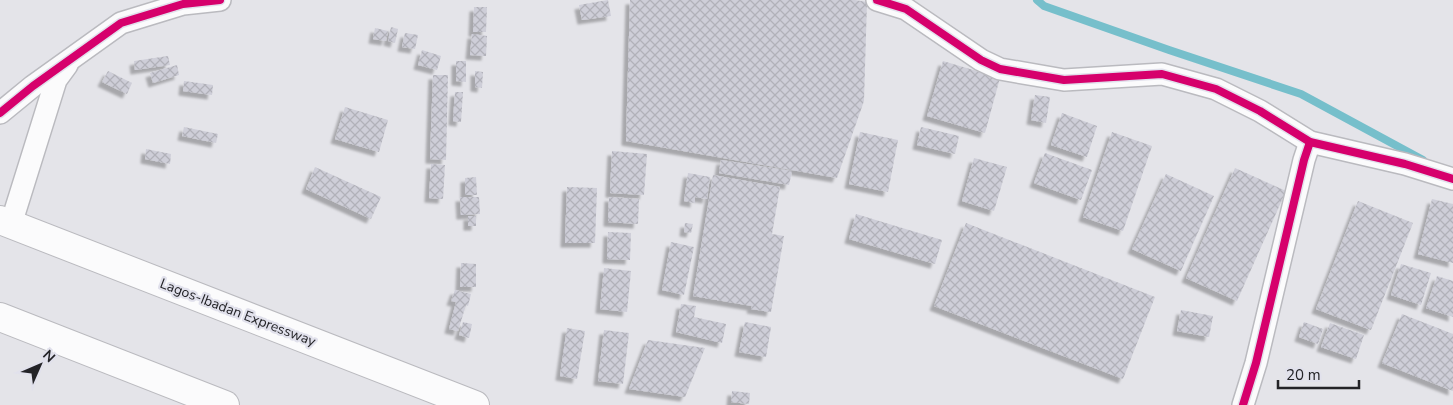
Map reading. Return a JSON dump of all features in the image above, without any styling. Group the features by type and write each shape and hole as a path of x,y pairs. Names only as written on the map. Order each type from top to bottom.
{"highway":[{"name":"Lagos-Ibadan Expressway","path":"6,222 475,405"},
{"path":"0,317 224,405"}],"street":[{"path":"0,113 75,54 121,23 183,4 220,0"},
{"path":"877,0 906,9 982,60 1000,69 1064,80 1162,74 1216,89 1260,111 1310,142 1405,164 1453,178"},
{"path":"6,222 56,80 75,54"},
{"path":"1243,405 1256,363 1304,160 1310,142"}],"building":[{"path":"608,0 611,16 582,20 579,5"},
{"path":"630,0 855,0 867,2 864,101 837,178 626,141"},
{"path":"474,7 487,7 486,32 473,32"},
{"path":"391,27 398,29 395,43 388,41"},
{"path":"375,28 388,31 386,41 373,39"},
{"path":"405,33 418,35 415,49 402,47"},
{"path":"472,34 487,36 486,56 470,55"},
{"path":"422,50 441,56 437,70 418,65"},
{"path":"168,56 170,65 135,70 134,61"},
{"path":"456,61 466,61 466,82 456,81"},
{"path":"943,61 1000,78 985,133 927,116"},
{"path":"177,65 179,75 153,83 150,73"},
{"path":"108,71 132,83 127,94 102,82"},
{"path":"475,71 483,72 482,88 475,87"},
{"path":"433,75 448,75 446,160 430,159"},
{"path":"184,81 213,85 212,95 183,91"},
{"path":"455,92 463,92 461,122 453,121"},
{"path":"1035,95 1050,97 1046,123 1031,120"},
{"path":"345,107 388,120 379,152 335,139"},
{"path":"1062,113 1097,126 1087,157 1051,145"},
{"path":"184,127 218,134 216,143 182,136"},
{"path":"921,127 959,136 955,154 917,145"},
{"path":"860,132 898,140 888,192 849,184"},
{"path":"1112,132 1152,146 1123,231 1083,217"},
{"path":"146,149 171,154 170,164 145,159"},
{"path":"612,151 647,154 644,195 610,193"},
{"path":"1045,153 1092,170 1081,200 1034,183"},
{"path":"974,158 1007,167 994,211 962,201"},
{"path":"721,160 792,171 789,185 719,173"},
{"path":"431,164 445,165 443,199 429,198"},
{"path":"315,167 381,197 371,219 306,189"},
{"path":"1235,168 1286,191 1237,301 1186,278"},
{"path":"688,173 710,177 707,199 695,197 695,203 684,201"},
{"path":"1166,174 1214,196 1181,271 1132,249"},
{"path":"713,175 780,187 772,234 784,236 771,312 751,309 752,306 693,296"},
{"path":"476,177 477,195 465,195 465,178"},
{"path":"567,187 597,188 595,243 565,243"},
{"path":"460,197 479,197 480,214 461,215"},
{"path":"609,197 639,199 638,224 608,222"},
{"path":"1432,199 1453,204 1453,263 1418,254"},
{"path":"1358,201 1413,223 1371,330 1316,309"},
{"path":"856,214 942,240 935,264 849,239"},
{"path":"468,216 476,216 476,226 468,226"},
{"path":"685,223 693,224 691,233 684,232"},
{"path":"966,223 1155,297 1123,379 934,306"},
{"path":"608,232 631,233 630,260 607,259"},
{"path":"671,242 694,247 684,295 662,290"},
{"path":"461,263 476,264 476,287 460,287"},
{"path":"1401,264 1431,273 1421,305 1391,295"},
{"path":"604,268 631,271 627,312 600,309"},
{"path":"1437,276 1453,281 1453,317 1426,308"},
{"path":"455,290 471,294 458,331 449,329 456,302 451,301"},
{"path":"681,304 696,306 694,317 726,324 722,343 676,332"},
{"path":"1181,310 1213,316 1209,337 1177,331"},
{"path":"1402,314 1453,334 1453,391 1382,363"},
{"path":"463,322 472,324 469,338 459,335"},
{"path":"745,322 771,327 766,357 739,352"},
{"path":"1304,322 1323,329 1318,344 1299,337"},
{"path":"1330,323 1364,335 1356,359 1321,347"},
{"path":"567,328 585,331 577,379 560,376"},
{"path":"604,330 629,333 623,384 598,381"},
{"path":"648,340 705,348 685,397 629,389"},
{"path":"732,391 750,393 749,404 731,402"}],"waterway":[{"path":"1037,0 1044,6 1301,94 1423,160"}],"cycle path":[{"path":"0,113 33,86 121,23 183,4 220,0"},
{"path":"877,0 906,9 981,60 1000,69 1064,80 1162,74 1216,89 1260,111 1310,142 1405,164 1453,179"},
{"path":"1243,405 1256,363 1304,160 1310,142"}]}
